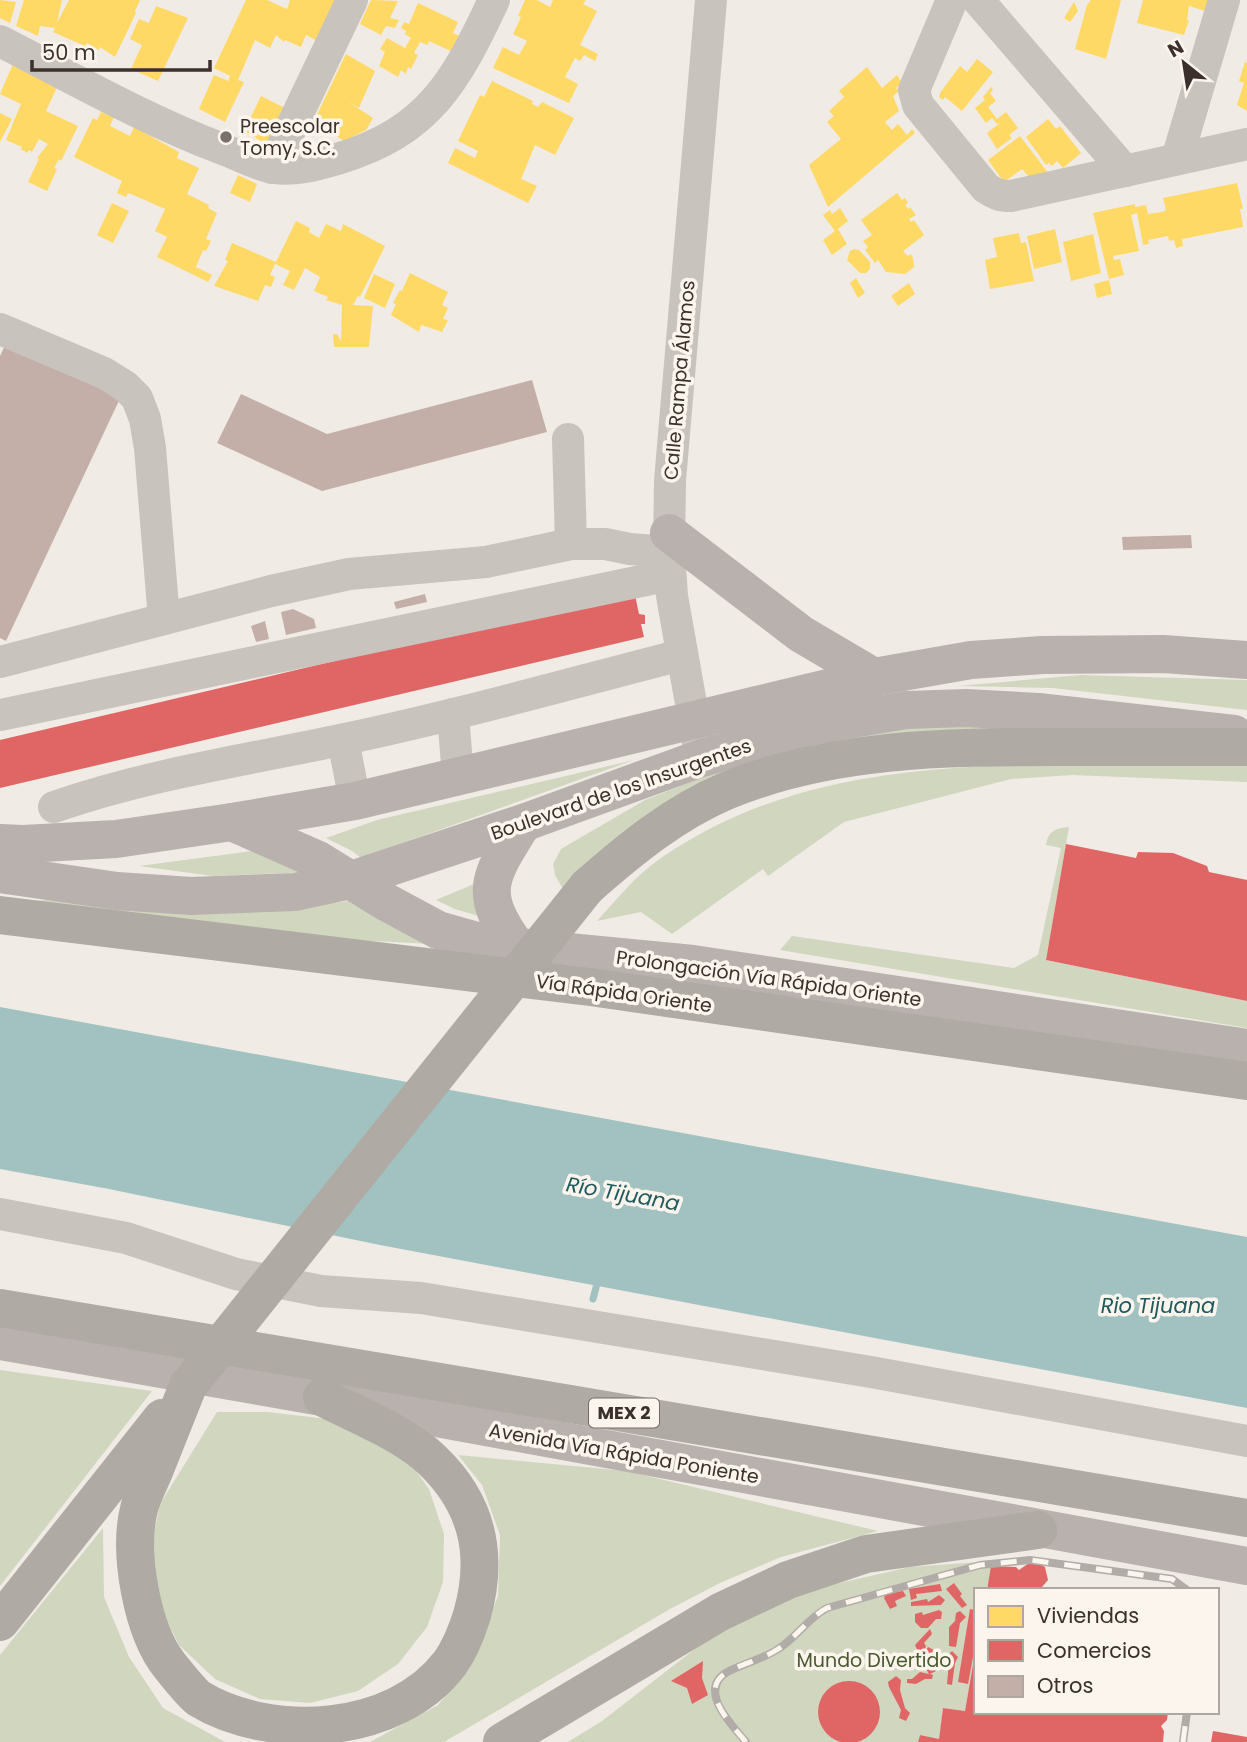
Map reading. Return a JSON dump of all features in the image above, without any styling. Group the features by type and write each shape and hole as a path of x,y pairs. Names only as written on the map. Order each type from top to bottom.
{"highway":[{"path":"0,1622 587,887 631,848 683,814 725,792 778,773 830,760 910,751 996,747 1247,747"},
{"name":"Vía Rápida Oriente","path":"0,915 590,987 1247,1081"},
{"name":"Avenida Vía Rápida Poniente","path":"0,1308 1247,1518"},
{"path":"188,1386 139,1509 136,1541 139,1586 148,1624 162,1656 199,1698 251,1726 303,1734 343,1730 379,1719 418,1695 450,1663 467,1630 477,1595 481,1558 477,1530 464,1499 432,1460 410,1443 322,1397"},
{"path":"509,1739 720,1612 788,1580 866,1554 1038,1530"}],"main road":[{"path":"670,553 874,677"},
{"name":"Boulevard de los Insurgentes","path":"0,843 116,839 355,801 874,677 971,660 1041,655 1163,654 1247,660"},
{"name":"Boulevard de los Insurgentes","path":"0,874 117,891 191,896 295,891 351,880 523,823 702,758 811,726 906,710 967,708 1038,712 1247,735"},
{"name":"Prolongación Vía Rápida Oriente","path":"232,822 318,860 438,930 477,941 693,964 1247,1048"},
{"path":"517,947 499,922 492,906 491,888 503,855 523,823"},
{"name":"Avenida Vía Rápida Poniente","path":"0,1341 1247,1566"}],"street":[{"path":"272,168 352,0"},
{"path":"0,41 179,132 272,168 298,169 349,156 379,143 430,108 454,79 494,0"},
{"name":"Calle Rampa Álamos","path":"702,758 692,720 681,655 670,553 670,481 711,0"},
{"path":"952,0 914,90 919,105 986,188 1001,196 1247,144"},
{"path":"978,0 1125,171"},
{"path":"1177,159 1224,0"},
{"path":"0,329 104,373 125,386 136,398 145,419 150,448 164,619"},
{"path":"568,439 571,544"},
{"path":"0,662 271,590 349,574 486,562 571,544 605,544 670,553"},
{"path":"0,715 670,553"},
{"path":"54,807 93,793 159,777 343,740 681,655"},
{"path":"453,714 458,776"},
{"path":"343,740 355,801"},
{"path":"0,1214 126,1238 236,1274 321,1291 421,1298 871,1372 1247,1440"}],"green space":[{"path":"1081,675 1247,680 1247,710 1053,688 958,686"},
{"path":"917,724 1120,729 813,750 568,898 555,875 553,864 561,849 645,800 719,771 807,743"},
{"path":"634,760 361,858 326,838 377,820"},
{"path":"1247,763 1247,782 1072,775 1011,779 844,822 768,876 763,869 672,934 641,912 597,921 635,880 661,858 709,829 758,807 809,791 862,779 969,767"},
{"path":"1069,827 1046,960 1247,1001 1247,1028 780,950 792,936 1014,968 1038,955 1061,848 1046,845 1047,840 1053,831"},
{"path":"260,850 312,872 213,876 139,866"},
{"path":"488,878 492,920 436,900"},
{"path":"77,896 285,909 357,900 453,945 332,939 36,901"},
{"path":"0,1370 152,1391 0,1586"},
{"path":"217,1412 268,1412 361,1423 401,1450 429,1489 444,1534 443,1582 427,1627 398,1664 358,1691 310,1703 260,1699 215,1679 179,1645 157,1601 150,1552 160,1504"},
{"path":"458,1455 626,1471 878,1531 781,1557 722,1582 670,1609 444,1742 370,1742 438,1705 469,1668 498,1596 500,1535 482,1485"},
{"path":"103,1528 104,1597 129,1657 163,1708 225,1742 0,1742 0,1655"},
{"name":"Mundo Divertido","path":"992,1561 987,1588 974,1588 974,1662 965,1711 943,1708 939,1739 920,1735 918,1742 568,1742 602,1721 700,1645 752,1615 787,1599 826,1586 910,1567"}],"water":[{"name":"Rio Tijuana","path":"0,1007 1247,1237 1247,1408 380,1245 0,1169"}],"building: Viviendas":[{"path":"0,0 16,2 10,23 0,18"},
{"path":"24,0 62,0 57,23 69,0 140,0 115,57 100,47 99,50 87,43 85,46 53,32 55,28 40,26 38,36 16,26"},
{"path":"246,0 267,0 287,9 290,0 344,0 323,44 306,35 301,47 285,40 284,42 276,35 270,48 255,40 238,80 244,82 225,122 199,109 214,75 228,81 230,76 214,68"},
{"path":"371,0 398,1 390,18 399,20 395,28 386,26 381,35 360,24"},
{"path":"525,0 537,0 550,7 553,0 586,0 583,4 597,11 580,45 598,54 595,61 584,55 580,61 575,58 565,77 578,84 569,103 493,68 503,47 519,55 527,41 513,34"},
{"path":"1091,0 1121,0 1106,59 1075,49 1087,5"},
{"path":"1143,0 1209,0 1205,11 1189,6 1189,20 1184,35 1137,23"},
{"path":"1074,2 1078,11 1070,22 1064,18"},
{"path":"418,3 458,22 453,33 460,36 453,52 429,41 428,45 420,42 414,53 418,55 411,69 408,67 406,74 401,70 398,77 379,66 385,52 380,49 387,38 405,48 411,38 401,28 404,22 409,24"},
{"path":"156,6 188,18 158,81 131,69 142,45 130,39 139,19 149,23"},
{"path":"346,54 375,71 359,108 347,101 373,118 366,130 344,141 314,121"},
{"path":"977,59 993,72 962,111 945,97 943,100 939,97 940,93 960,66 967,72"},
{"path":"1245,62 1247,111 1237,105 1244,83 1239,81"},
{"path":"13,64 58,85 46,111 78,126 61,161 59,159 54,168 57,169 47,191 28,182 39,159 37,158 48,144 39,139 32,152 29,150 27,153 22,147 6,140 21,104 0,94"},
{"path":"867,67 882,88 897,75 902,83 893,96 899,111 885,122 892,130 898,124 907,135 912,129 915,133 828,207 809,165 841,139 827,122 834,116 829,111 844,97 839,91"},
{"path":"492,81 533,101 532,104 538,107 542,102 574,118 555,155 535,145 521,179 537,186 528,203 448,163 455,148 475,158 478,151 458,141 480,95 484,97"},
{"path":"991,87 993,90 990,93 996,101 988,107 997,119 1006,112 1018,128 1009,135 1012,138 997,149 987,133 1000,123 997,124 992,118 986,123 975,108 985,100 983,97"},
{"path":"261,96 289,110 271,147 244,131"},
{"path":"101,112 114,117 110,126 130,136 136,122 148,128 145,133 179,152 177,158 199,168 187,194 209,205 208,208 217,213 206,239 211,241 206,251 203,250 196,267 212,275 208,282 157,257 167,237 155,231 165,209 128,193 126,197 117,193 122,181 74,157 93,118 97,120"},
{"path":"0,113 12,119 0,142"},
{"path":"1048,119 1056,129 1060,126 1081,153 1063,168 1057,161 1052,166 1049,163 1046,165 1026,137"},
{"path":"1020,136 1056,183 1038,187 1022,169 1004,182 988,160"},
{"path":"238,175 257,184 250,202 230,193"},
{"path":"1237,183 1243,209 1240,209 1243,227 1182,239 1183,246 1176,248 1174,240 1169,241 1168,236 1148,240 1149,244 1143,245 1137,213 1131,215 1139,251 1113,256 1114,260 1120,259 1124,275 1109,279 1093,213 1135,204 1135,207 1146,205 1148,214 1162,212 1166,210 1163,198"},
{"path":"897,193 902,200 905,198 908,203 905,205 916,215 909,219 911,222 914,220 924,235 903,251 908,256 911,254 914,267 905,274 886,272 878,260 875,263 865,250 868,247 863,241 872,235 861,220"},
{"path":"112,203 129,211 113,243 97,235"},
{"path":"840,208 848,221 838,229 847,244 832,255 823,240 835,231 823,215 830,210 832,214"},
{"path":"296,221 310,228 309,232 319,238 326,224 341,231 343,224 385,246 360,297 358,296 353,305 373,306 369,347 334,347 333,334 337,334 341,341 342,305 326,300 328,297 314,291 320,277 305,268 294,290 283,285 290,271 275,264 270,275 275,277 271,287 265,285 258,301 214,286 228,261 225,260 232,243 276,262"},
{"path":"1055,229 1062,262 1034,269 1027,236"},
{"path":"1019,233 1021,243 1026,242 1034,281 990,289 985,260 997,257 993,238"},
{"path":"1093,234 1101,273 1071,281 1063,242"},
{"path":"859,250 870,262 870,269 866,273 860,273 847,260 850,251"},
{"path":"410,273 448,292 442,305 448,308 443,319 448,320 442,332 421,325 419,332 391,315 396,304 393,303"},
{"path":"374,274 395,284 385,308 364,298"},
{"path":"856,278 865,293 858,298 850,283"},
{"path":"1109,280 1112,294 1097,298 1094,284"},
{"path":"909,283 915,294 898,306 891,296"}],"building: Comercios":[{"path":"634,590 639,614 645,615 645,624 641,624 644,637 0,788 0,740"},
{"path":"1066,844 1136,858 1138,852 1173,853 1207,866 1209,872 1247,880 1247,1001 1046,960"},
{"path":"1029,1563 1038,1563 1045,1567 1048,1580 1039,1588 987,1588 991,1566 1016,1567 1019,1570"},
{"path":"954,1583 967,1605 962,1608 946,1589"},
{"path":"940,1584 942,1591 916,1594 917,1598 911,1600 909,1589"},
{"path":"903,1591 906,1596 895,1601 897,1606 890,1609 884,1598 886,1593"},
{"path":"939,1595 945,1600 941,1605 911,1606 911,1602 927,1599 928,1602"},
{"path":"970,1609 974,1610 974,1652 968,1684 958,1682"},
{"path":"939,1610 942,1612 941,1619 936,1619 928,1628 921,1628 915,1622 915,1614 922,1612 923,1615"},
{"path":"960,1611 966,1617 960,1623 956,1647 949,1646 949,1627 955,1621 956,1613"},
{"path":"930,1629 932,1634 924,1643 924,1652 918,1652 915,1645"},
{"path":"928,1647 944,1659 935,1663 936,1671 930,1674 933,1675 932,1679 916,1684 907,1683 907,1679 912,1679 920,1672 929,1674 925,1667 916,1668 914,1665 917,1661 926,1664 934,1656 925,1652"},
{"path":"952,1651 958,1657 952,1685 947,1684 949,1663 946,1657"},
{"path":"974,1659 974,1714 1168,1714 1167,1720 1161,1726 1164,1731 1163,1742 918,1742 920,1735 939,1739 943,1708 965,1711"},
{"path":"703,1661 702,1678 708,1695 692,1704 687,1688 671,1681"},
{"path":"896,1676 901,1680 900,1690 905,1708 910,1713 906,1721 899,1718 901,1710 889,1687 888,1682"},
{"path":"849,1681 861,1683 871,1690 878,1700 878,1724 871,1734 861,1741 849,1743 837,1741 827,1734 820,1724 818,1712 820,1700 827,1690 837,1683"},
{"path":"1213,1731 1247,1737 1247,1742 1211,1742"}],"building: Otros":[{"path":"10,335 124,390 6,641 0,638 0,356"},
{"path":"532,380 547,432 322,491 217,443 241,394 327,434"},
{"path":"1191,535 1192,548 1123,550 1122,537"},
{"path":"425,594 427,602 396,609 394,602"},
{"path":"293,609 314,619 316,628 286,635 281,612"},
{"path":"265,621 269,639 256,642 251,626"}],"waterway":[{"path":"593,1299 599,1276"}],"railway":[{"path":"746,1742 720,1707 715,1687 719,1679 729,1671 778,1649 827,1608 980,1565 1030,1560 1172,1579 1184,1588"},
{"path":"1183,1742 1187,1714"}],"place":[{"name":"Preescolar Tomy, S.C.","path":"226,137"}],"water label":[{"name":"Río Tijuana","path":"623,1194"}]}
